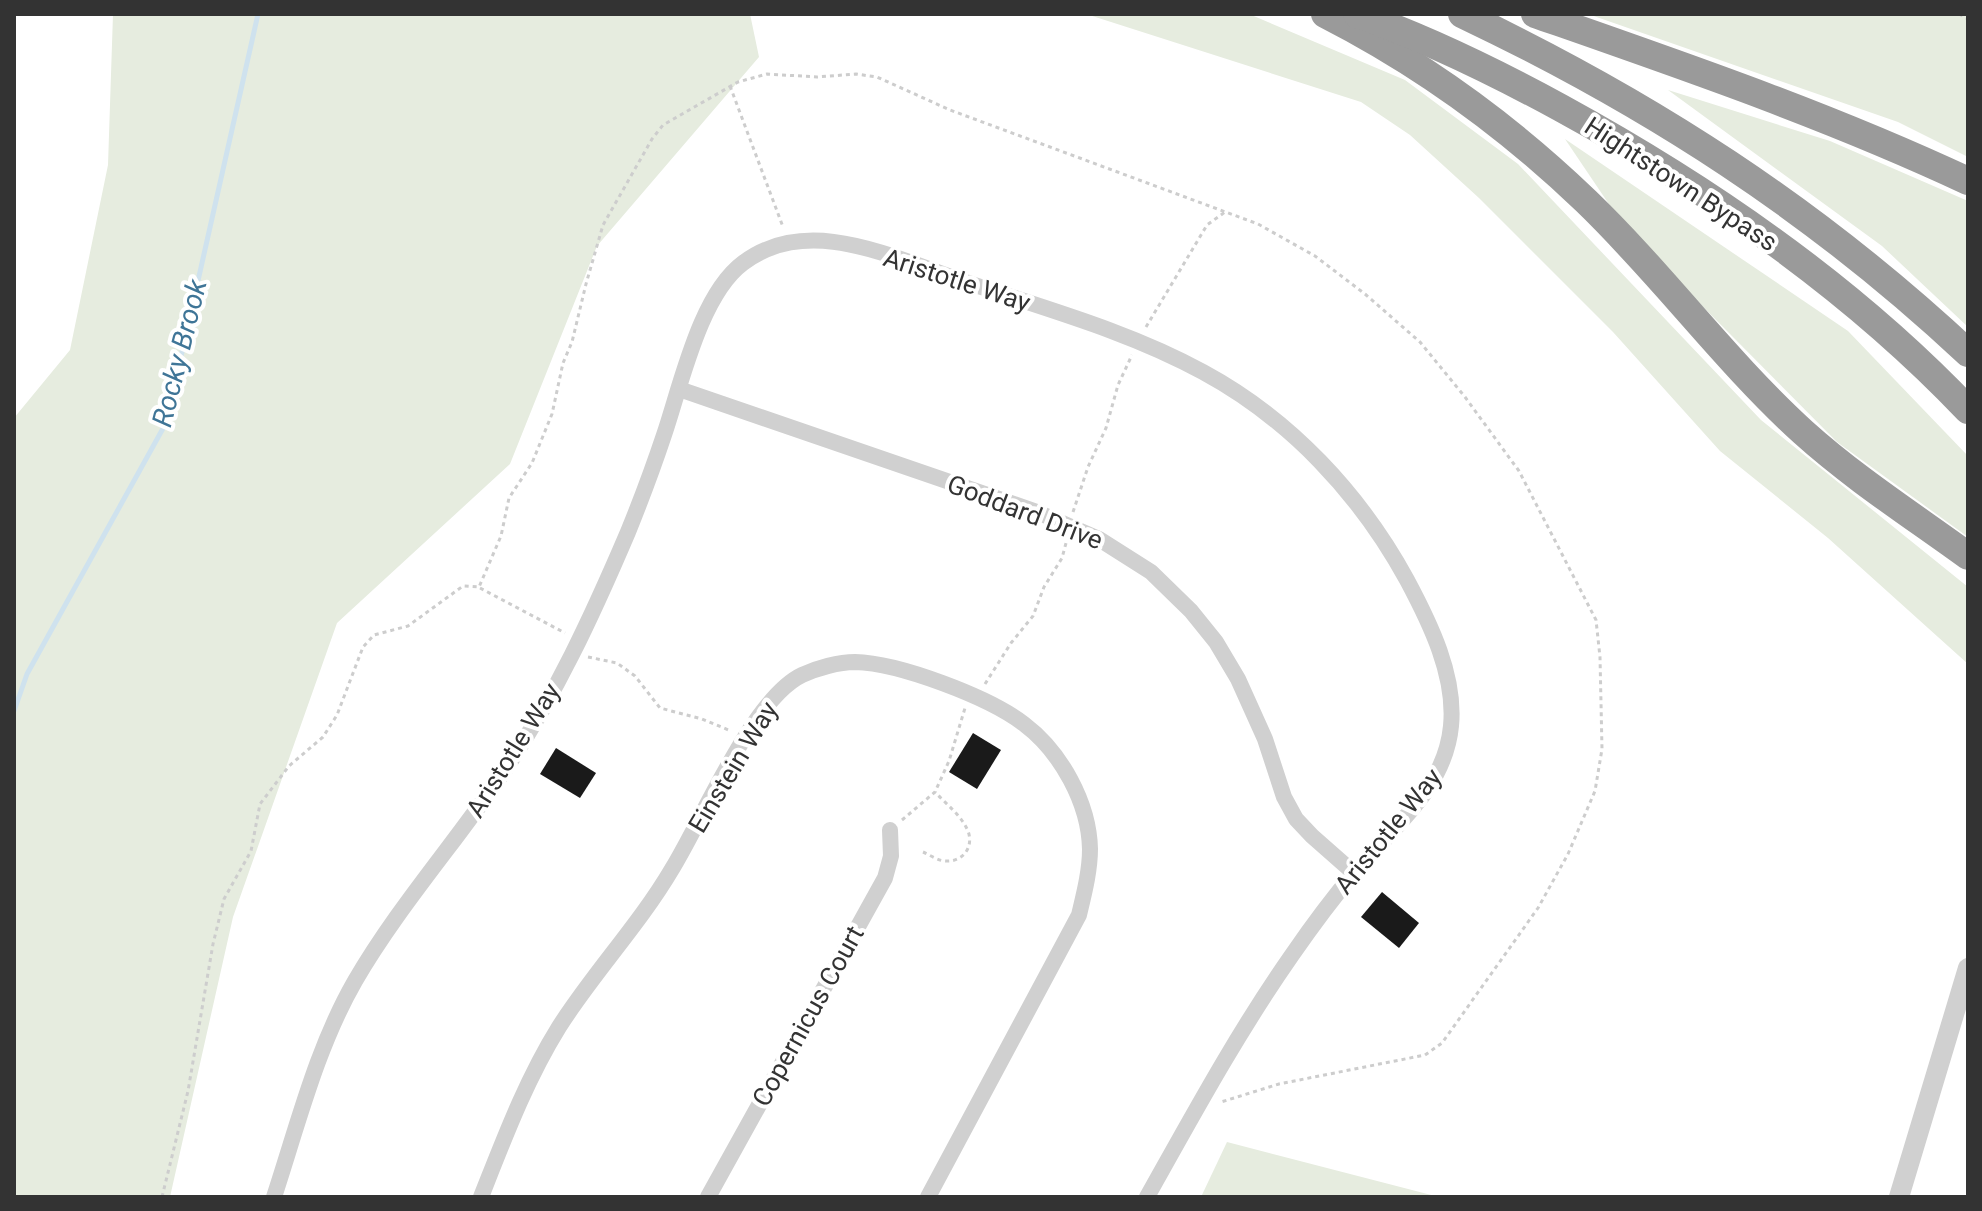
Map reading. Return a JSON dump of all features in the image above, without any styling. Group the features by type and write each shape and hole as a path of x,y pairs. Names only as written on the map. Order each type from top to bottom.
{"highway":[{"path":"1325,14 1416,67 1530,150 1588,203 1804,433 1968,556"},
{"name":"Hightstown Bypass","path":"1357,14 1423,40 1521,86 1605,132 1686,182 1771,240 1832,287 1892,336 1968,410"},
{"name":"Hightstown Bypass","path":"1462,14 1539,51 1707,148 1857,255 1968,353"},
{"path":"1535,14 1752,90 1968,181"}],"street":[{"name":"Aristotle Way","path":"274,1197 327,1038 353,985 381,940 507,767 577,645 645,491 679,389 719,287 740,265 766,248 820,239 846,243 1138,341 1205,373 1246,398 1316,457 1346,488 1373,524 1420,604 1447,674 1452,705 1451,730 1444,761 1430,788 1354,873 1314,924 1238,1035 1147,1197"},
{"name":"Goddard Drive","path":"679,389 1070,525 1151,572 1191,611 1216,642 1253,709 1284,797 1296,819 1354,873"},
{"name":"Einstein Way","path":"481,1197 542,1056 587,985 673,869 761,712 782,689 802,675 851,662 895,669 974,695 1017,718 1043,739 1071,781 1080,804 1090,849 1079,915 928,1197"},
{"name":"Copernicus Court","path":"708,1197 885,878 891,856 890,830"},
{"path":"1899,1197 1968,968"}],"path":[{"path":"1959,14 1968,19"},
{"path":"479,587 501,536 509,498 532,463 552,414 563,363 572,342 603,225 663,125 730,86 767,74 817,77 856,74 877,77 950,110 1258,224 1315,256 1409,332 1465,397 1519,471 1596,620 1602,749 1595,791 1568,854 1538,908 1442,1043 1425,1055 1279,1084 1221,1102"},
{"path":"730,86 789,242"},
{"path":"890,830 935,792 949,761 966,705 983,688 1011,643 1033,616 1044,587 1062,558 1078,495 1106,428 1118,385 1138,341 1207,225 1225,212"},
{"path":"162,1197 188,1091 213,944 224,899 251,851 260,804 289,766 323,737 337,715 363,647 374,635 408,626 463,586 479,587 577,645 588,658 617,663 635,676 660,708 702,719 745,739"},
{"path":"923,852 949,862 959,859 970,844 969,834 959,815 935,792"}],"shaded area":[{"path":"113,14 750,14 759,57 597,246 510,464 337,623 233,917 170,1197 14,1197 14,418 70,350 108,165"},
{"path":"1086,14 1249,14 1405,80 1518,164 1761,420 1968,587 1968,664 1828,538 1720,451 1613,332 1479,198 1410,135 1361,102"},
{"path":"1588,14 1968,14 1968,157 1898,122"},
{"path":"1668,90 1830,141 1968,201 1968,327 1882,246"},
{"path":"1565,139 1848,331 1968,456 1968,537 1837,442 1625,228"},
{"path":"1227,1142 1439,1197 1201,1197"}],"building":[{"path":"973,733 1001,750 977,789 949,772"},
{"path":"556,748 596,773 580,798 540,774"},
{"path":"1382,892 1419,923 1399,948 1361,917"}],"waterway":[{"name":"Rocky Brook","path":"14,711 27,674 166,423 258,14"}]}
